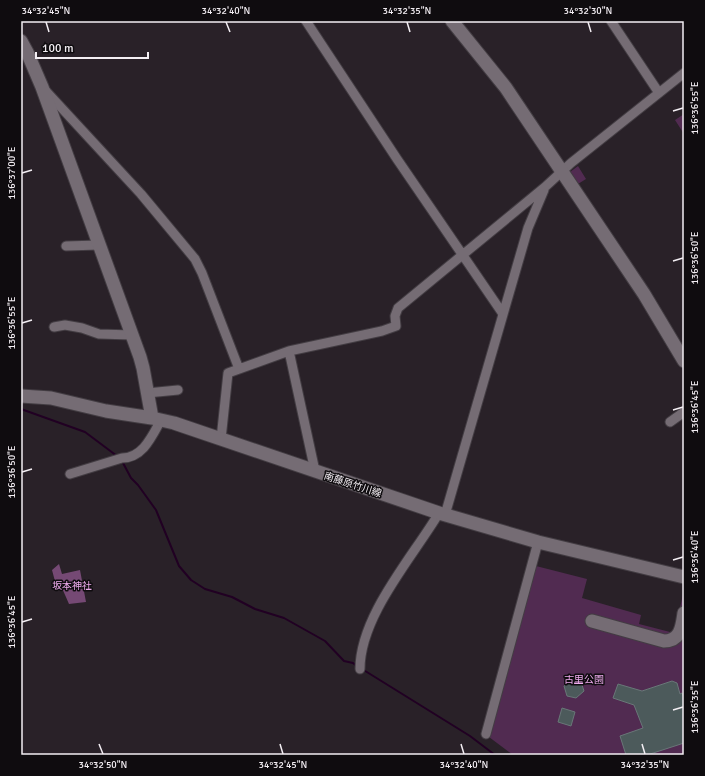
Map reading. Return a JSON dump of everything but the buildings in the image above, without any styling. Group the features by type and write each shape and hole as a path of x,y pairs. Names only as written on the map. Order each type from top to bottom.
{"street":[{"path":"306,21 503,314"},
{"path":"452,21 506,88 644,294 684,361"},
{"path":"611,21 659,93"},
{"path":"21,41 42,87 132,335 142,363 147,393 156,419 148,443 135,455 70,474"},
{"path":"220,439 228,373 289,351 396,326 395,316 398,308 463,256 563,172 571,163 684,73"},
{"path":"42,87 141,194 195,259 202,273 239,369"},
{"path":"360,667 368,630 372,620 386,595 450,502 528,228 545,187"},
{"path":"66,246 99,245"},
{"path":"54,327 64,325 82,328 99,334 132,335"},
{"path":"289,351 315,471"},
{"path":"147,393 178,390"},
{"name":"南藤原竹川線","path":"21,396 51,398 106,411 174,423 442,514 538,542 684,577"},
{"path":"670,422 684,412"},
{"path":"486,734 538,542"},
{"path":"592,621 664,641 669,641 680,632 684,613"}],"green space":[{"path":"684,114 684,134 675,120"},
{"path":"578,166 586,179 578,184 570,172"},
{"name":"坂本神社","path":"59,564 62,574 80,570 86,602 69,604 62,588 56,585 52,570"},
{"name":"古里公園","path":"536,566 587,579 582,598 641,615 639,624 670,632 675,630 684,590 684,755 513,755 489,737"}],"waterway":[{"path":"21,409 85,432 117,456"},
{"path":"122,461 131,478 138,485 156,510 179,566 191,580 205,589 232,597 255,609 284,618 325,641 344,661 353,663 358,667"},
{"path":"362,669 470,736 495,755"}]}
